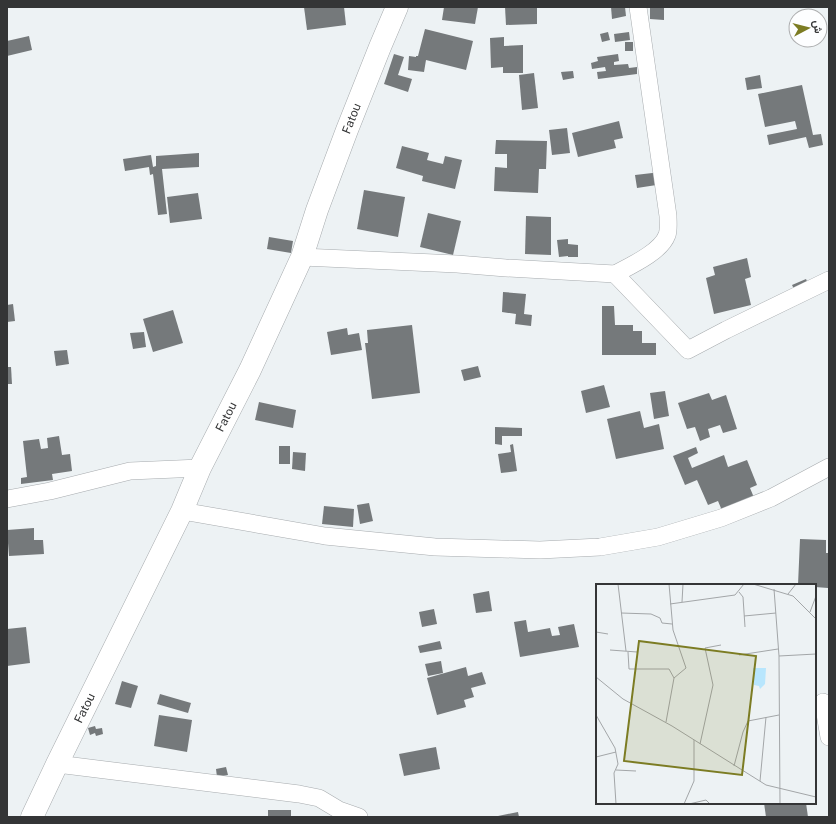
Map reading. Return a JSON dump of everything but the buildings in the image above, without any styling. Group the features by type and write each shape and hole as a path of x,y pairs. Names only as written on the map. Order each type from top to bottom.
{"street":[{"name":"Fatou","path":"32,817 182,511 200,468 250,370 302,257 317,210 347,130 397,7"},
{"path":"302,257 457,264 615,274 645,258 662,245 668,234 668,216 638,7"},
{"path":"615,274 688,350 829,280"},
{"path":"182,511 324,536 435,546 540,550 600,547 658,538 721,518 770,498 829,467"},
{"path":"7,499 50,491 130,471 200,468"},
{"path":"823,702 829,737"},
{"path":"57,764 299,794 320,798 339,810 359,817"}]}
